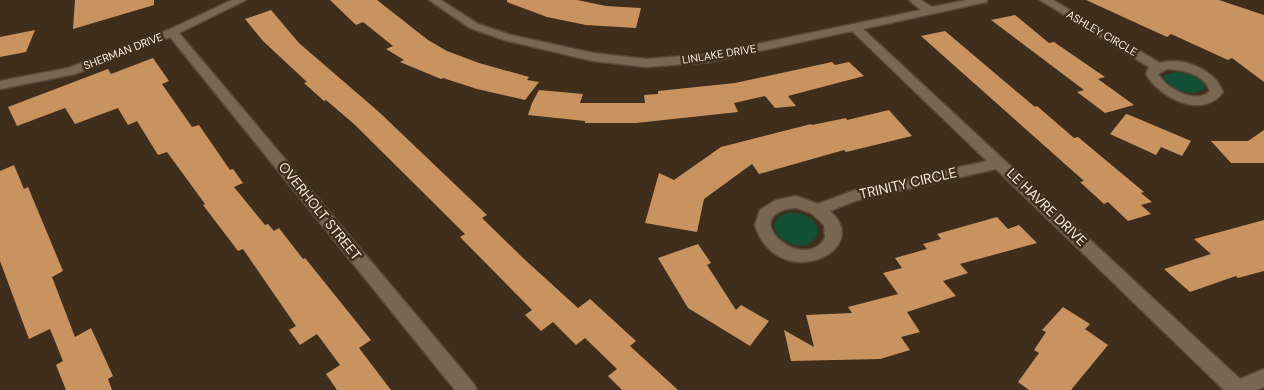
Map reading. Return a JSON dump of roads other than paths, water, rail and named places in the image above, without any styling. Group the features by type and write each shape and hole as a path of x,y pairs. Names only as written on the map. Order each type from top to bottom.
{"street":[{"name":"SHERMAN DRIVE","path":"0,85 71,70 172,32 241,0"},
{"name":"LINLAKE DRIVE","path":"434,0 474,26 508,38 593,57 646,63 709,58 982,0"},
{"path":"914,0 931,12"},
{"name":"ASHLEY CIRCLE","path":"1045,0 1158,67"},
{"name":"LE HAVRE DRIVE","path":"856,28 1000,163 1235,389"},
{"name":"OVERHOLT STREET","path":"172,32 467,390"},
{"name":"TRINITY CIRCLE","path":"817,210 852,196 1000,163"},
{"path":"796,202 817,210 829,221 834,234 831,243 825,250 815,255 803,257 790,255 778,250 763,235 762,218 767,211 775,206 796,202"},
{"path":"1235,389 1264,378"}]}
